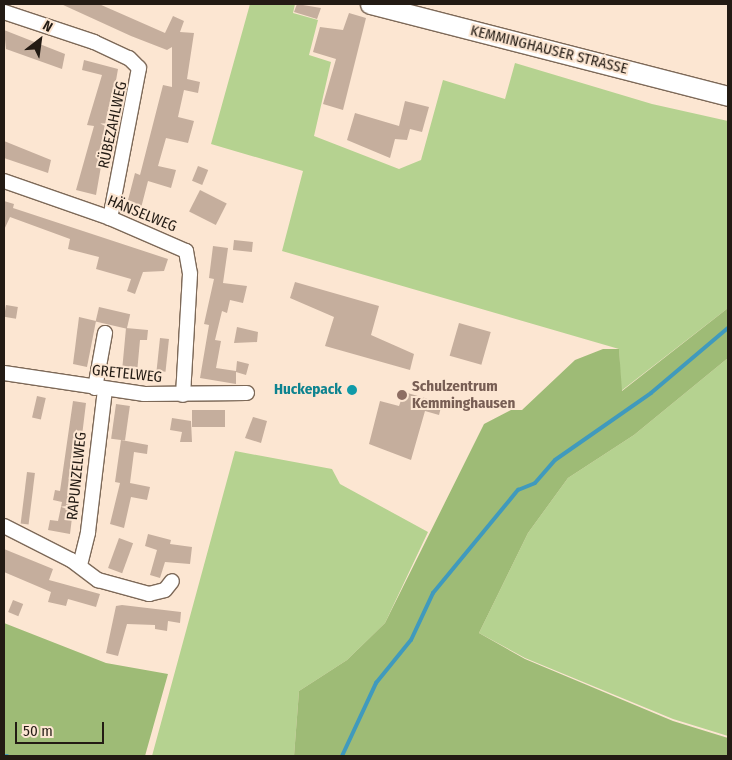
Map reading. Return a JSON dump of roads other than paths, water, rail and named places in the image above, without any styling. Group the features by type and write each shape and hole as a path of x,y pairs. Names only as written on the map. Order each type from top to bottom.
{"main road":[{"name":"KEMMINGHAUSER STRASSE","path":"370,4 728,96"}],"street":[{"name":"RÜBEZAHLWEG","path":"4,12 94,42 129,58 140,68 110,218"},
{"name":"HÄNSELWEG","path":"4,181 110,218 179,246 189,256 183,395"},
{"name":"RAPUNZELWEG","path":"80,565 88,532 105,333"},
{"name":"GRETELWEG","path":"4,373 100,388 183,395 247,393"},
{"path":"4,526 80,565 98,580 149,594 158,594 172,581"}],"waterway":[{"path":"342,756 376,683 411,640 433,593 518,490 535,483 555,460 651,393 728,328"}],"place":[{"name":"Huckepack","path":"352,390"},
{"name":"Schulzentrum Kemminghausen","path":"402,395"}]}
